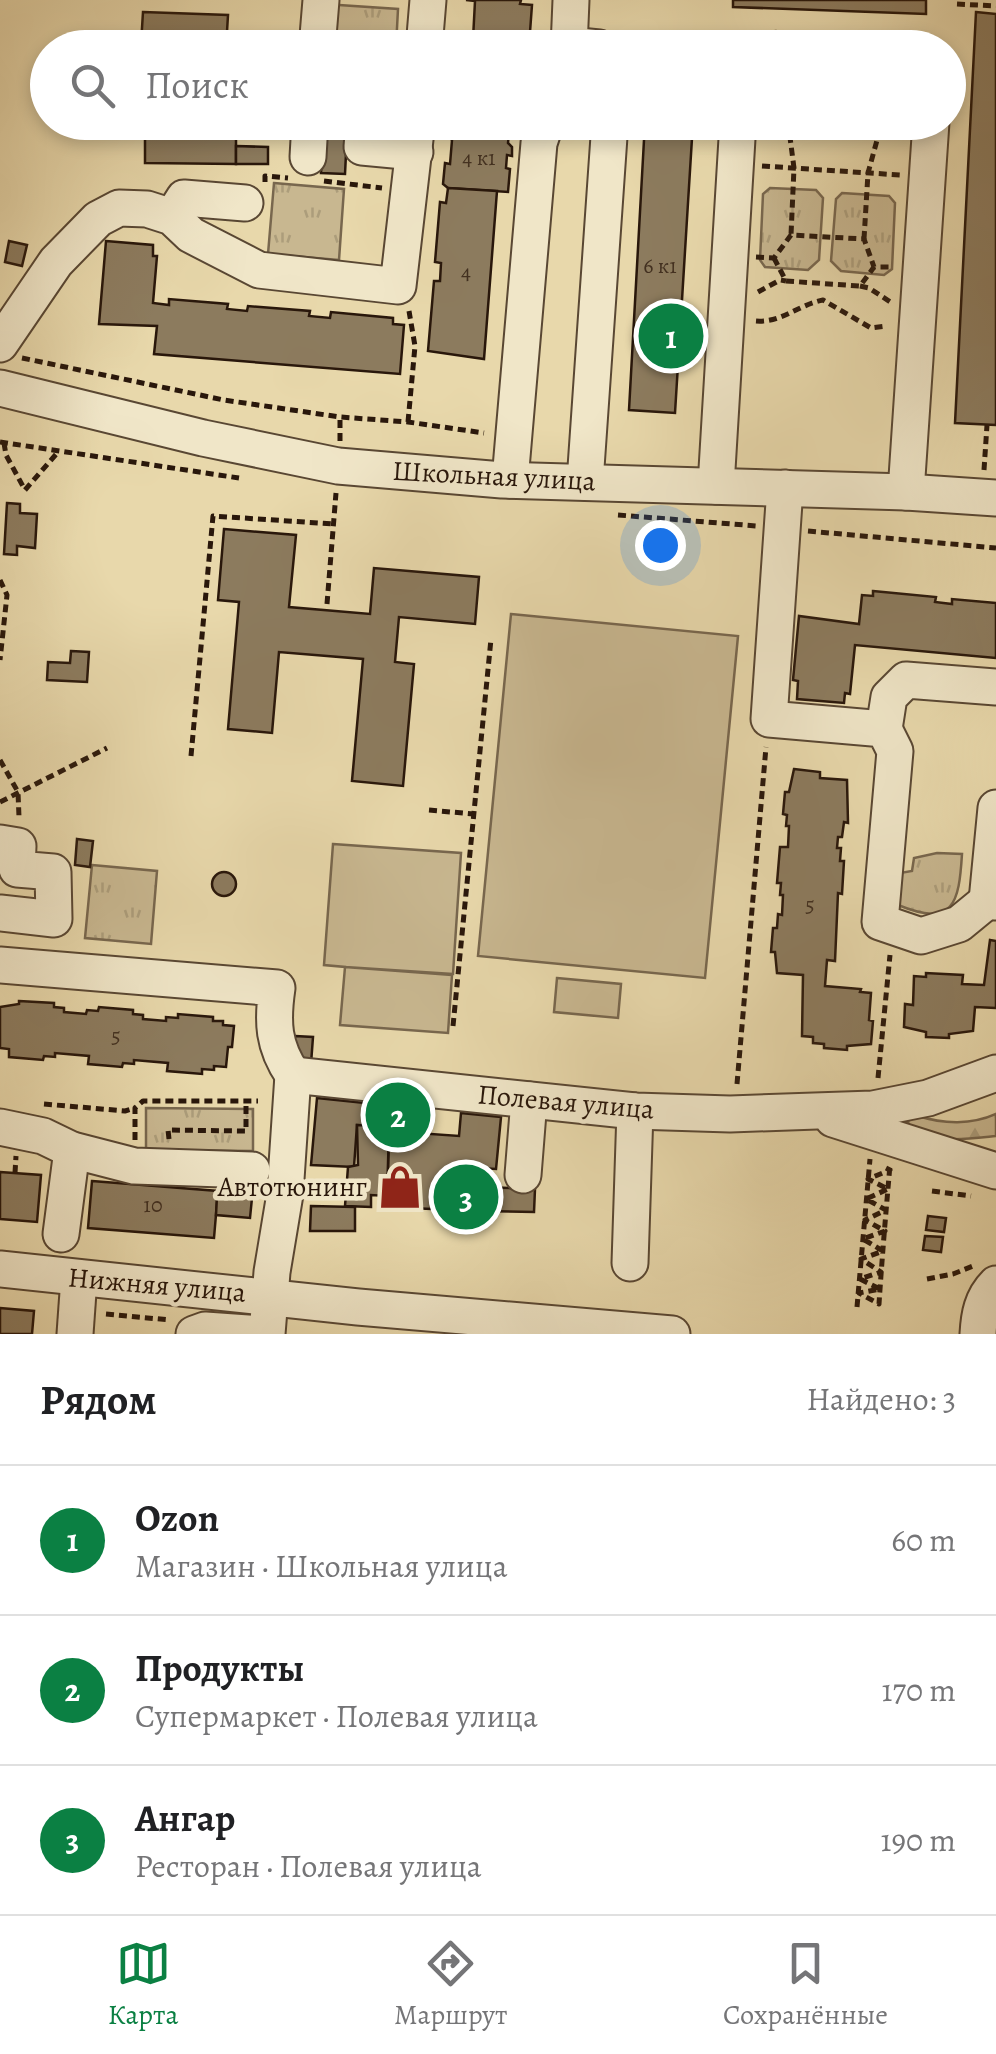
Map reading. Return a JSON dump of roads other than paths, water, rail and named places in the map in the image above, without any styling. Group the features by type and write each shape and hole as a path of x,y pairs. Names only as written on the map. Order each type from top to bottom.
{"street":[{"path":"318,30 320,0"},
{"path":"426,30 428,0"},
{"path":"564,1 573,30"},
{"path":"363,140 362,148 401,140"},
{"path":"9,350 56,262 98,219 118,208 147,209 172,217 191,235 258,270 398,286 416,140"},
{"path":"510,480 540,140"},
{"path":"586,482 609,140"},
{"path":"716,486 737,140"},
{"path":"906,492 930,140"},
{"path":"172,217 184,198 255,190"},
{"name":"Школьная улица","path":"0,388 203,438 338,466 510,480 906,492 990,488"},
{"path":"785,488 768,718 884,729"},
{"path":"996,688 906,680 889,696 884,729 895,751 880,922 921,936 960,924 991,901 996,808"},
{"path":"0,844 18,846 17,869 54,872 54,919 0,913"},
{"path":"0,966 277,988 274,1010 278,1054 293,1075 285,1194 265,1334 205,1330 194,1334"},
{"name":"Полевая улица","path":"293,1075 635,1111 818,1114 873,1110 928,1098 996,1073"},
{"path":"523,1175 530,1100"},
{"path":"630,1263 635,1111"},
{"path":"818,1114 984,1183"},
{"path":"0,1127 43,1136 72,1150 152,1166 252,1170"},
{"path":"60,1234 72,1150"},
{"name":"Нижняя улица","path":"0,1269 432,1314 672,1334"},
{"path":"978,1334 988,1292 988,1272"},
{"path":"75,1334 78,1278"}],"place":[{"name":"Ozon","path":"671,336"},
{"name":"Продукты","path":"398,1115"},
{"name":"Автотюнинг","path":"400,1187"},
{"name":"Ангар","path":"466,1197"}]}
